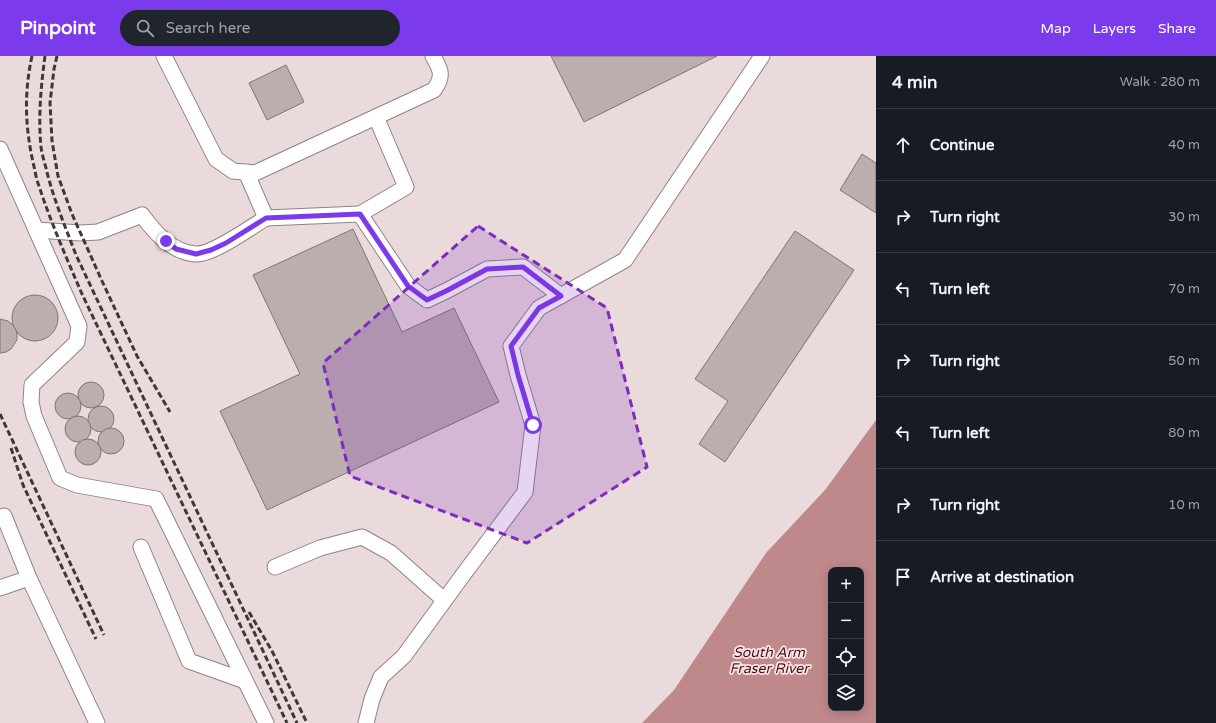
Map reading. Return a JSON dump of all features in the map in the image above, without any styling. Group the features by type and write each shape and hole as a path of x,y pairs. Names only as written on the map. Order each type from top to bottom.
{"lane":[{"path":"164,56 216,159 233,171 255,173 434,90 439,82 441,70 433,56"},
{"path":"366,723 372,699 381,677 404,656 525,492 533,425 511,346 539,308 625,260 762,56"},
{"path":"36,230 80,233 98,232 142,215 151,228 176,249 196,254 211,250 226,243 266,218 360,214 406,187 376,117"},
{"path":"0,149 79,326 77,342 32,385 31,402 34,416 60,478 77,485 156,499 266,723"},
{"path":"246,172 266,218"},
{"path":"360,214 408,286 427,300 487,269 523,267 561,296"},
{"path":"4,516 29,578 97,723"},
{"path":"275,567 320,548 362,537 391,553 444,600"},
{"path":"141,547 189,661 245,681"},
{"path":"0,588 29,578"}],"highlighted area":[{"path":"478,226 607,308 647,467 527,543 350,476 323,363"}],"water":[{"name":"South Arm Fraser River","path":"876,420 876,723 642,723 674,690 766,553 825,490"}],"building":[{"path":"551,56 717,56 584,122"},
{"path":"286,65 304,102 267,120 249,83"},
{"path":"862,154 876,163 876,213 840,190"},
{"path":"353,229 402,332 454,308 499,402 267,510 220,411 300,374 253,275"},
{"path":"795,231 854,270 725,462 699,444 728,401 695,379"},
{"path":"35,295 48,299 54,305 58,318 54,331 48,337 35,341 22,337 16,331 12,318 16,305 22,299"},
{"path":"0,319 8,321 13,325 17,335 17,340 11,349 1,353 0,353"},
{"path":"91,382 100,386 104,395 100,404 91,408 82,404 78,395 82,386"},
{"path":"68,393 77,397 81,406 77,415 68,419 59,415 55,406 59,397"},
{"path":"101,406 110,410 114,419 110,428 101,432 92,428 88,419 92,410"},
{"path":"78,416 87,420 91,429 87,438 78,442 69,438 65,429 69,420"},
{"path":"111,428 120,432 124,441 120,450 111,454 102,450 98,441 102,432"},
{"path":"88,439 97,443 101,452 97,461 88,465 79,461 75,452 79,443"}],"railway":[{"path":"32,56 29,70 26,109 30,149 37,180 59,241 82,294 287,723"},
{"path":"45,56 40,102 41,147 52,190 76,255 297,723"},
{"path":"57,56 50,103 52,141 58,176 72,214 137,356 170,412"},
{"path":"0,414 104,635"},
{"path":"11,448 23,485 96,639"},
{"path":"249,612 272,651 307,723"}],"route":[{"path":"166,241 176,249 196,254 211,250 226,243 266,218 360,214 408,286 427,300 487,269 523,267 561,296 539,308 511,346 533,425"}]}
